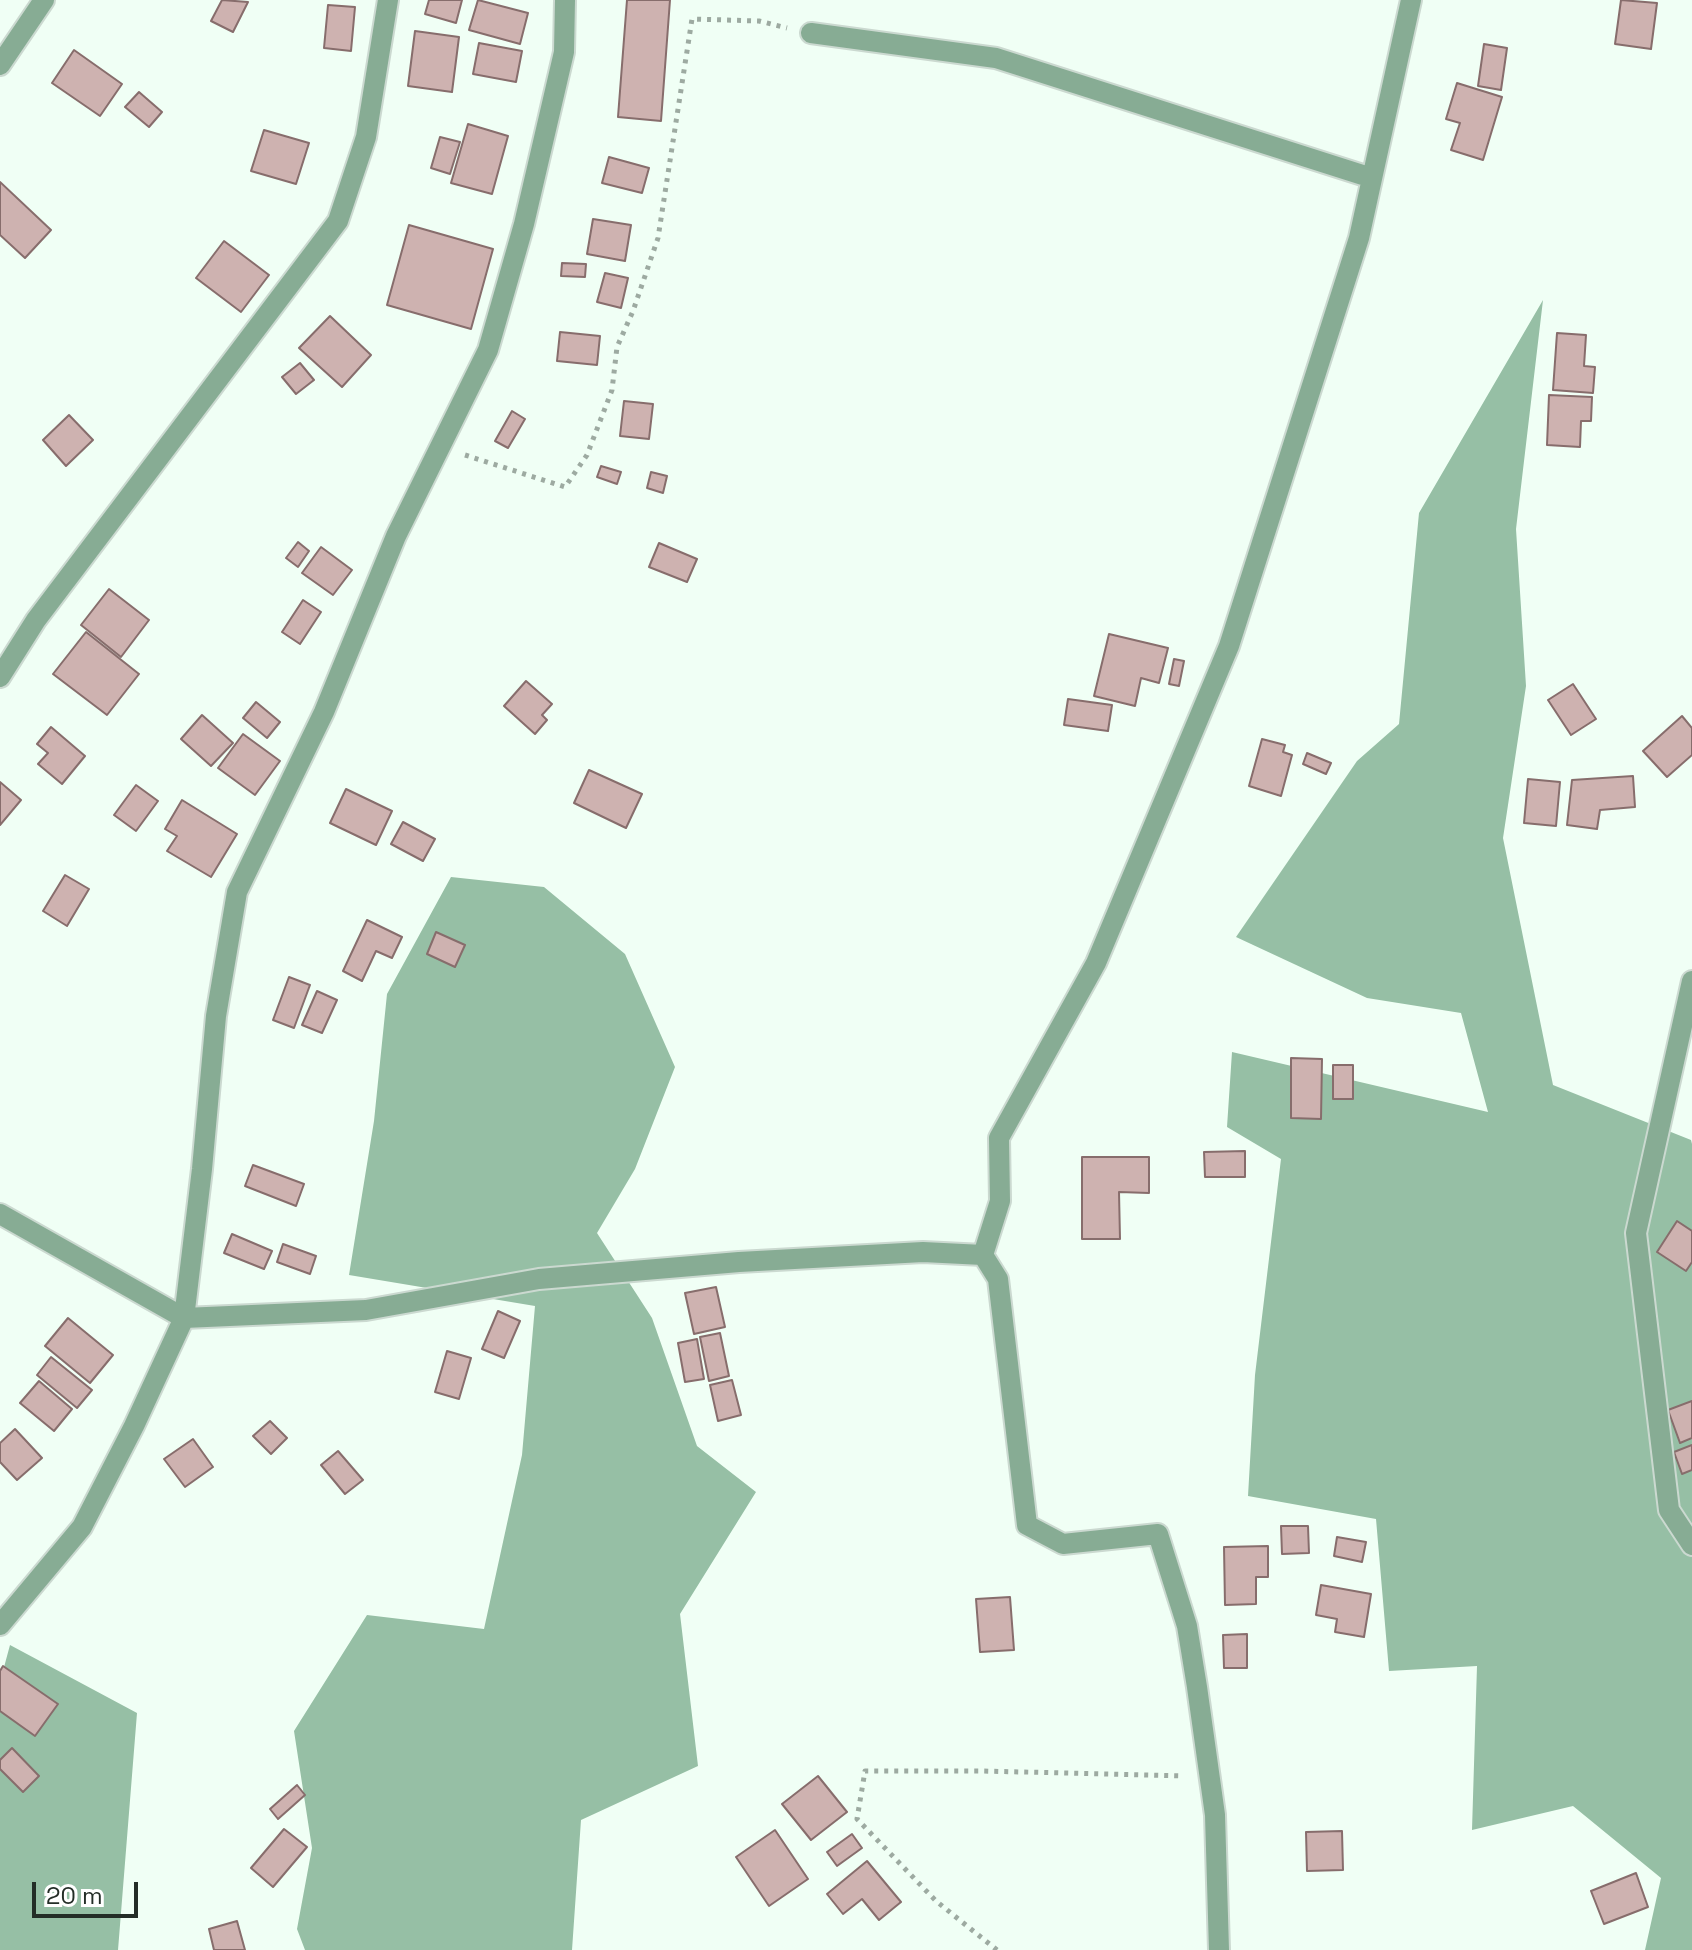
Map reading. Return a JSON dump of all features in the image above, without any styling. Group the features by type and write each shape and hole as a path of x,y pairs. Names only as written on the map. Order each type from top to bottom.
{"street":[{"path":"0,65 44,0"},
{"path":"0,677 36,620 338,221 366,137 388,0"},
{"path":"0,1625 82,1527 134,1426 184,1318 216,1016 237,892 324,712 396,536 488,350 524,224 564,52 565,0"},
{"path":"1219,1950 1215,1815 1187,1626 1158,1534 1063,1544 1027,1525 998,1279 983,1255 1000,1201 999,1138 1096,963 1229,646 1359,238 1411,0"},
{"path":"811,33 996,58 1372,178"},
{"path":"1692,981 1683,1063 1636,1233 1669,1510 1692,1545"},
{"path":"0,1214 184,1318 366,1310 539,1279 708,1265 923,1252 983,1255"}],"path":[{"path":"440,447 565,487 587,455 612,390 617,347 658,238 692,19 759,21 811,33"},
{"path":"997,1950 936,1901 857,1819 865,1771 1209,1776"}],"green space":[{"path":"1543,300 1516,529 1526,686 1503,838 1553,1085 1691,1140 1692,1144 1692,1950 1645,1950 1661,1878 1573,1806 1472,1830 1477,1666 1389,1671 1376,1519 1248,1496 1255,1375 1281,1159 1227,1127 1232,1052 1488,1112 1461,1013 1367,998 1236,937 1357,761 1399,724 1419,513"},
{"path":"451,877 544,887 625,954 675,1067 635,1169 597,1233 652,1318 697,1446 756,1492 680,1614 698,1766 581,1820 572,1950 305,1950 297,1929 312,1848 294,1731 367,1615 484,1629 522,1455 535,1306 349,1275 374,1121 387,994"},
{"path":"10,1645 137,1713 118,1950 0,1950 0,1682"}],"building":[{"path":"222,0 248,2 233,32 211,21"},
{"path":"429,0 462,0 456,23 425,14"},
{"path":"478,0 528,13 520,44 469,30"},
{"path":"627,0 670,0 661,121 618,117"},
{"path":"1621,0 1657,3 1651,49 1615,44"},
{"path":"328,5 355,7 351,51 324,48"},
{"path":"415,31 459,37 452,92 408,86"},
{"path":"479,43 522,51 516,82 473,74"},
{"path":"1484,44 1507,48 1501,90 1478,86"},
{"path":"74,50 122,84 100,116 52,83"},
{"path":"1457,83 1502,97 1483,160 1451,150 1460,123 1446,119"},
{"path":"139,92 162,112 149,127 125,107"},
{"path":"468,124 508,136 492,194 451,183"},
{"path":"264,130 309,143 296,184 251,171"},
{"path":"440,137 460,142 450,174 431,168"},
{"path":"609,157 649,168 642,193 602,183"},
{"path":"0,182 51,230 25,258 0,235"},
{"path":"593,219 631,225 625,261 587,254"},
{"path":"409,225 493,249 471,329 387,305"},
{"path":"224,241 269,275 241,312 196,278"},
{"path":"562,263 586,264 585,277 561,276"},
{"path":"605,273 628,278 621,308 597,302"},
{"path":"330,316 371,355 342,387 299,348"},
{"path":"560,332 600,336 597,365 557,361"},
{"path":"1557,333 1586,335 1584,366 1595,367 1593,393 1553,390"},
{"path":"300,363 314,380 296,394 282,377"},
{"path":"1549,395 1592,397 1591,421 1581,421 1580,447 1547,445"},
{"path":"624,401 653,404 649,439 620,436"},
{"path":"512,411 525,419 508,448 495,441"},
{"path":"69,415 93,440 66,466 43,440"},
{"path":"601,466 621,472 617,484 597,477"},
{"path":"651,472 667,476 663,493 647,488"},
{"path":"298,542 309,551 298,567 286,558"},
{"path":"659,543 697,559 687,582 649,567"},
{"path":"321,547 352,570 333,595 302,573"},
{"path":"109,589 149,620 121,657 81,625"},
{"path":"303,600 321,612 300,644 282,632"},
{"path":"86,632 139,674 107,715 53,674"},
{"path":"1109,634 1168,648 1159,683 1141,678 1135,706 1094,696"},
{"path":"1174,659 1184,661 1179,686 1169,684"},
{"path":"526,681 552,704 542,715 547,720 535,734 504,706"},
{"path":"1573,684 1596,719 1571,735 1548,700"},
{"path":"1068,699 1112,705 1108,731 1064,725"},
{"path":"256,702 280,722 267,738 243,718"},
{"path":"202,715 233,743 211,766 181,739"},
{"path":"1682,716 1692,728 1692,755 1667,777 1643,751"},
{"path":"51,727 85,756 62,784 38,764 48,753 37,744"},
{"path":"243,734 280,761 255,795 218,768"},
{"path":"1262,739 1285,745 1283,752 1292,755 1281,796 1249,786"},
{"path":"1307,753 1331,763 1326,774 1303,764"},
{"path":"589,770 642,794 626,828 574,803"},
{"path":"1633,776 1635,807 1600,810 1597,829 1567,825 1572,780"},
{"path":"1528,779 1560,782 1556,826 1524,823"},
{"path":"0,782 21,800 0,825"},
{"path":"136,785 158,801 136,831 114,815"},
{"path":"346,789 392,811 376,845 330,823"},
{"path":"182,800 237,834 211,877 167,851 177,836 165,829"},
{"path":"403,822 435,839 423,861 391,844"},
{"path":"65,875 89,889 67,926 43,911"},
{"path":"367,920 402,937 392,958 376,951 362,981 343,971"},
{"path":"436,932 465,945 455,967 427,954"},
{"path":"289,977 310,985 294,1028 273,1020"},
{"path":"317,991 337,1000 322,1033 302,1025"},
{"path":"1291,1058 1322,1059 1321,1119 1291,1118"},
{"path":"1333,1065 1353,1065 1353,1099 1333,1099"},
{"path":"1245,1151 1245,1177 1205,1177 1204,1152"},
{"path":"1082,1157 1149,1157 1149,1193 1119,1192 1120,1239 1082,1239"},
{"path":"253,1165 304,1184 296,1206 245,1186"},
{"path":"1677,1221 1692,1231 1692,1262 1686,1271 1657,1252"},
{"path":"232,1234 272,1251 264,1269 224,1253"},
{"path":"283,1244 316,1256 310,1274 277,1262"},
{"path":"716,1287 725,1327 694,1334 685,1293"},
{"path":"498,1311 520,1321 504,1358 482,1349"},
{"path":"68,1318 113,1355 90,1383 45,1346"},
{"path":"720,1333 729,1376 709,1381 700,1337"},
{"path":"697,1339 704,1379 685,1382 678,1343"},
{"path":"447,1351 471,1358 459,1399 435,1392"},
{"path":"51,1357 92,1390 77,1408 37,1375"},
{"path":"732,1380 741,1415 718,1421 710,1385"},
{"path":"39,1381 72,1409 54,1431 20,1403"},
{"path":"1692,1401 1692,1438 1680,1443 1668,1410"},
{"path":"270,1421 287,1438 271,1454 253,1436"},
{"path":"15,1429 42,1458 17,1480 0,1462 0,1443"},
{"path":"193,1439 213,1467 185,1487 164,1459"},
{"path":"1692,1445 1692,1470 1682,1474 1674,1452"},
{"path":"338,1451 363,1480 345,1494 321,1465"},
{"path":"1281,1526 1308,1526 1309,1553 1282,1554"},
{"path":"1337,1537 1366,1542 1362,1562 1334,1556"},
{"path":"1268,1546 1268,1577 1256,1577 1256,1604 1225,1605 1224,1547"},
{"path":"1321,1585 1371,1594 1364,1637 1335,1632 1337,1619 1316,1615"},
{"path":"1010,1597 1014,1650 980,1652 976,1599"},
{"path":"1247,1634 1247,1668 1224,1668 1223,1635"},
{"path":"3,1666 58,1704 35,1736 0,1711 0,1671"},
{"path":"12,1748 39,1776 23,1792 0,1769 0,1760"},
{"path":"818,1776 847,1812 811,1840 782,1804"},
{"path":"297,1785 305,1795 278,1819 270,1809"},
{"path":"284,1829 307,1847 273,1887 251,1868"},
{"path":"775,1830 808,1879 769,1906 736,1857"},
{"path":"1342,1831 1343,1870 1307,1871 1306,1832"},
{"path":"852,1834 862,1848 837,1866 827,1852"},
{"path":"867,1861 901,1902 879,1920 862,1899 843,1914 827,1894"},
{"path":"1636,1873 1648,1907 1604,1924 1591,1891"},
{"path":"237,1921 245,1950 214,1950 209,1929"}]}
